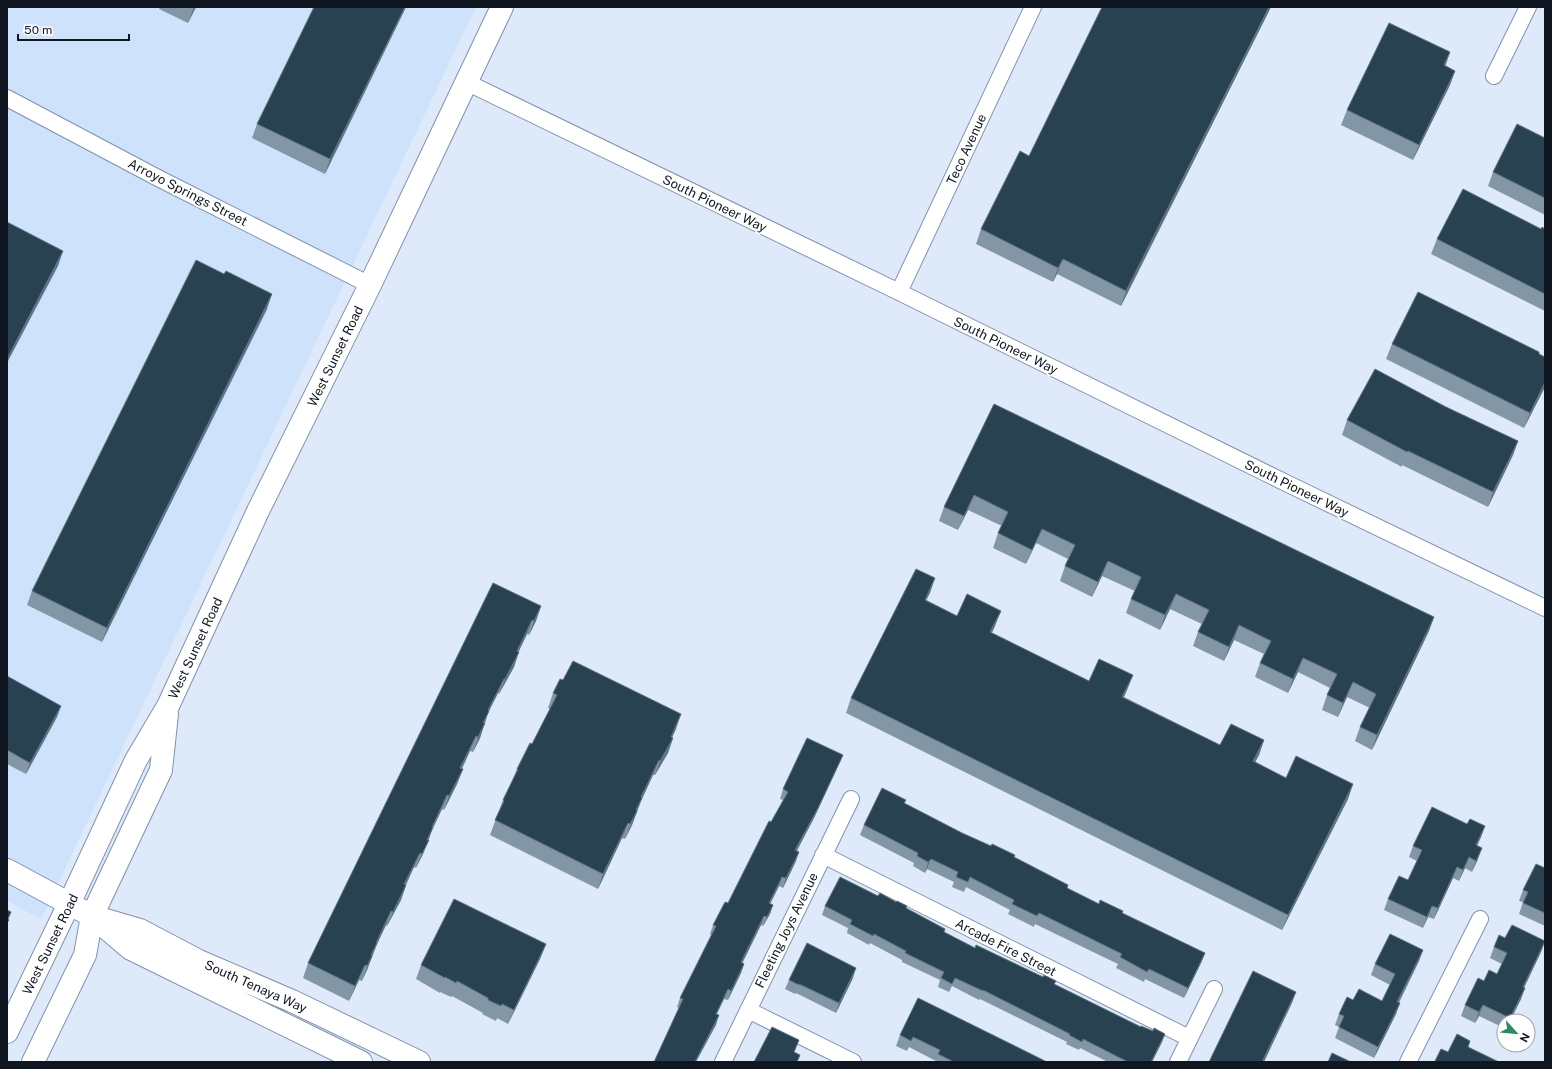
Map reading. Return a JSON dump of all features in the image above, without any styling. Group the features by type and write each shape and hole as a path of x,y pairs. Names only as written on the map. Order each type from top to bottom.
{"main road":[{"name":"West Sunset Road","path":"7,1032 136,760 168,706 258,511 370,285 502,7"},
{"name":"West Sunset Road","path":"33,1062 85,955 92,916 161,770 168,706"},
{"name":"South Tenaya Way","path":"7,870 92,916 140,930 199,961 292,1001 419,1062"},
{"name":"South Tenaya Way","path":"92,916 131,949 361,1062"}],"street":[{"name":"Teco Avenue","path":"899,292 1033,7"},
{"path":"1494,76 1528,7"},
{"name":"South Pioneer Way","path":"466,82 1545,608"},
{"name":"Arroyo Springs Street","path":"7,98 158,178 370,285"},
{"name":"Fleeting Joys Avenue","path":"723,1062 851,799"},
{"name":"Arcade Fire Street","path":"823,855 1189,1038"},
{"path":"1408,1062 1480,919"},
{"path":"1178,1062 1214,989"},
{"path":"748,1010 853,1062"}],"shaded area":[{"path":"7,7 476,7 41,919 7,901"}],"building":[{"path":"314,7 405,7 330,159 257,124"},
{"path":"1102,7 1269,7 1126,291 1063,259 1058,268 981,229 1020,151 1029,156"},
{"path":"1389,23 1450,52 1444,65 1455,71 1419,145 1347,110"},
{"path":"1517,124 1545,138 1545,198 1493,172"},
{"path":"1463,189 1541,229 1542,227 1545,229 1545,294 1437,239"},
{"path":"7,222 63,251 7,359"},
{"path":"196,260 224,274 226,271 272,294 107,628 32,591"},
{"path":"1418,292 1539,352 1539,354 1545,357 1545,382 1530,413 1392,344"},
{"path":"1375,369 1446,407 1518,441 1493,492 1408,451 1407,452 1347,420"},
{"path":"994,404 1434,617 1377,735 1360,727 1376,694 1353,682 1343,703 1327,695 1337,674 1303,658 1293,679 1260,663 1271,641 1239,625 1229,647 1198,632 1209,610 1176,594 1165,615 1131,599 1141,577 1108,561 1098,582 1065,566 1075,545 1042,529 1032,550 998,533 1008,512 974,495 964,516 944,507"},
{"path":"916,569 935,578 925,600 957,616 967,594 1001,611 990,632 1089,681 1099,659 1133,675 1122,697 1220,745 1231,724 1264,740 1253,761 1286,778 1296,756 1353,784 1288,915 851,698"},
{"path":"493,583 541,606 534,621 532,620 517,651 519,652 488,710 489,711 483,723 485,723 478,737 476,736 460,768 463,769 449,796 447,795 432,827 427,840 429,840 422,854 420,853 404,884 406,885 393,912 391,911 376,943 371,955 372,956 367,966 365,965 355,986 308,963"},
{"path":"573,661 681,714 671,737 673,738 660,761 659,760 641,797 642,798 636,810 637,811 630,824 628,823 603,874 495,820 517,769 530,743 532,744 557,695 553,693 560,679 563,680"},
{"path":"7,676 61,706 30,763 7,750"},
{"path":"807,738 843,755 818,808 795,850 799,852 786,878 782,877 769,903 773,905 767,917 764,916 741,962 744,964 731,991 728,989 716,1014 719,1015 695,1062 654,1062 683,999 680,998 716,926 713,925 725,902 728,903 769,821 771,822 788,792 783,789"},
{"path":"882,788 906,800 904,803 962,833 991,846 992,844 1015,855 1014,857 1068,885 1067,888 1099,904 1100,900 1123,911 1122,913 1205,953 1188,988 1149,969 1147,972 1120,957 1122,954 1039,913 1037,916 1012,904 1014,900 970,877 968,882 956,877 958,872 931,859 928,862 917,856 918,853 864,825"},
{"path":"1432,807 1467,824 1470,819 1485,826 1476,845 1482,848 1476,861 1469,857 1463,870 1457,867 1438,908 1432,906 1427,917 1388,899 1399,876 1408,880 1422,850 1413,846"},
{"path":"1536,864 1545,868 1545,913 1523,903 1528,892 1523,890"},
{"path":"840,877 878,896 880,893 907,906 906,908 945,929 944,932 975,948 976,945 1043,977 1044,975 1056,981 1054,984 1141,1027 1153,1031 1154,1028 1165,1034 1151,1062 1128,1062 1083,1039 1082,1042 1069,1035 1070,1034 983,990 955,978 952,984 941,978 944,972 905,953 906,951 874,934 873,936 850,924 852,920 825,906"},
{"path":"454,899 546,944 514,1010 502,1004 501,1006 488,1000 488,998 457,981 456,983 421,965"},
{"path":"7,910 11,912 7,923"},
{"path":"1512,925 1545,941 1512,1013 1500,1013 1483,1005 1479,1012 1465,1005 1478,978 1484,981 1489,970 1497,974 1507,953 1494,947 1499,935 1505,938"},
{"path":"1390,934 1423,950 1397,1002 1400,1003 1378,1047 1339,1027 1344,1016 1339,1014 1347,997 1353,1000 1359,989 1382,1001 1395,974 1375,964"},
{"path":"807,943 856,968 839,1003 789,980"},
{"path":"1253,971 1296,992 1262,1062 1209,1062"},
{"path":"918,998 1047,1062 954,1062 938,1054 940,1050 913,1037 911,1041 900,1035"},
{"path":"772,1027 799,1040 794,1052 800,1055 797,1062 754,1062"},
{"path":"1457,1034 1470,1041 1468,1047 1499,1062 1436,1062 1435,1061 1441,1049 1448,1052"},
{"path":"1332,1053 1351,1062 1328,1062"}]}
